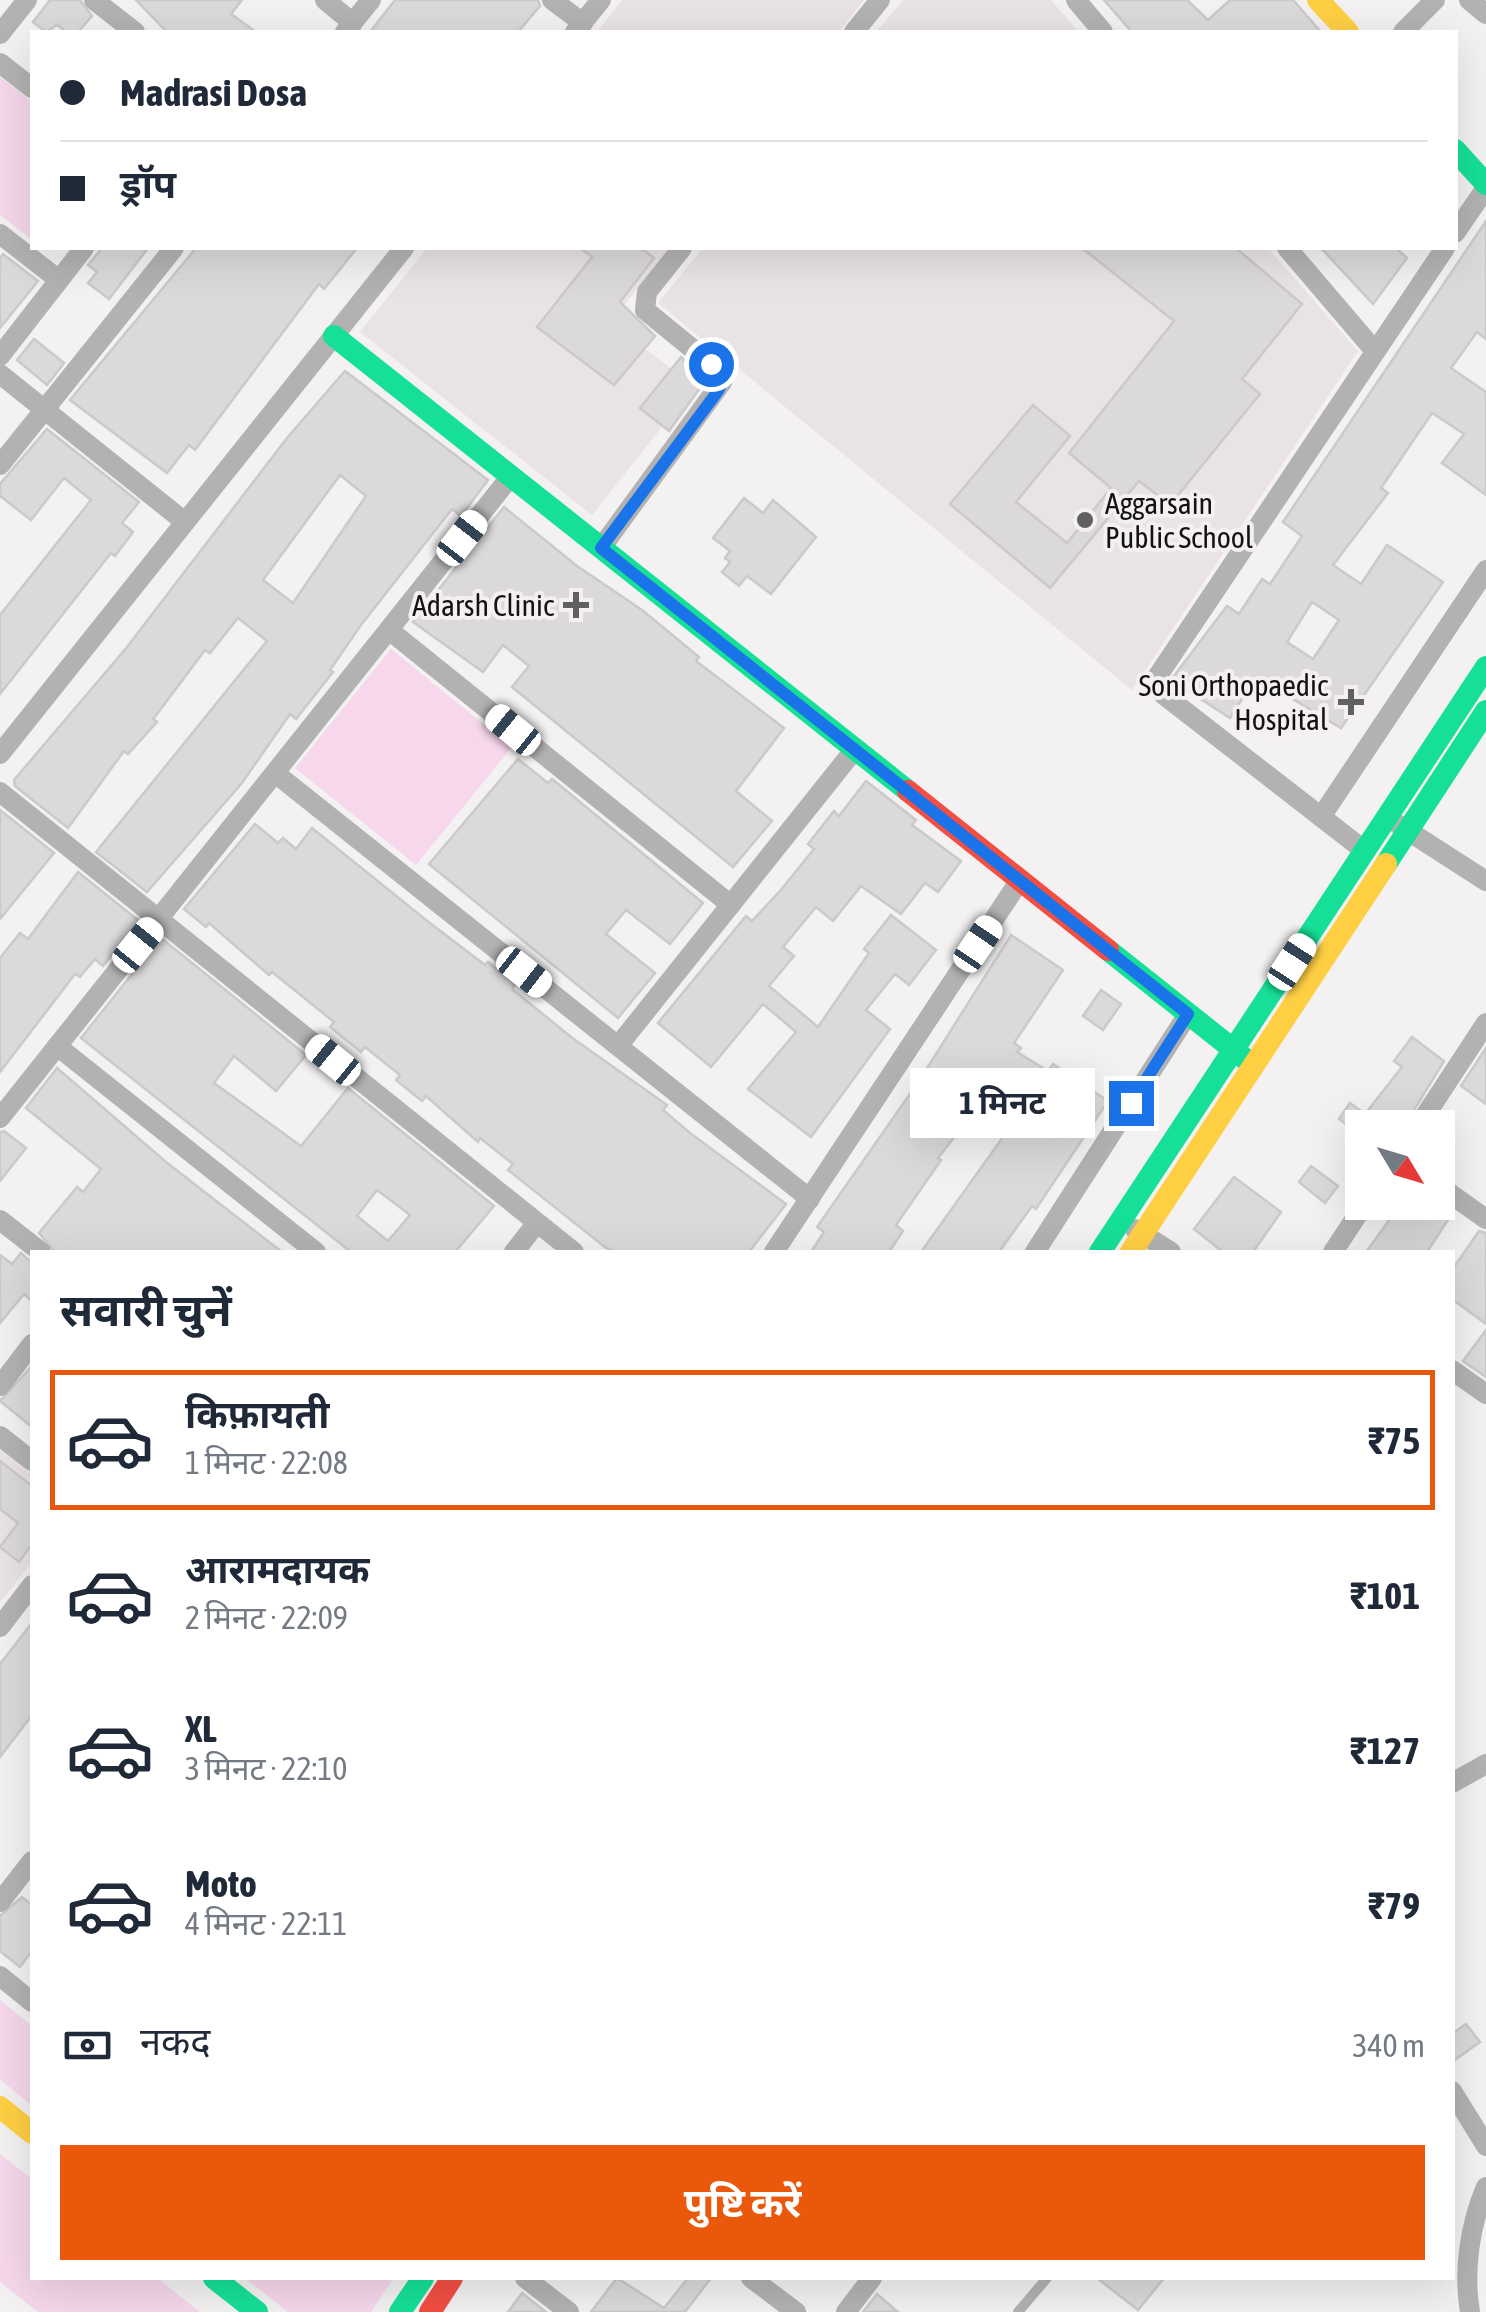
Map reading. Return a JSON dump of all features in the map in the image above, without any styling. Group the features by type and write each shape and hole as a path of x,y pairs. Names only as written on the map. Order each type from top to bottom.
{"main road":[{"path":"1318,0 1346,30"},
{"path":"1458,153 1486,186"},
{"path":"334,336 1254,1066"},
{"path":"1137,1244 1254,1066 1486,667"},
{"path":"1101,1250 1365,851 1398,824 1486,710"},
{"path":"0,2107 30,2131"},
{"path":"217,2280 257,2312"},
{"path":"400,2312 422,2280"},
{"path":"430,2312 451,2280"}],"street":[{"path":"0,34 28,0"},
{"path":"94,0 132,30"},
{"path":"325,0 349,28 371,0"},
{"path":"552,0 579,28 602,0"},
{"path":"856,30 880,0"},
{"path":"1076,0 1101,30"},
{"path":"1405,30 1435,0"},
{"path":"1469,0 1486,14"},
{"path":"0,63 30,86"},
{"path":"1458,228 1486,186"},
{"path":"0,234 59,280"},
{"path":"0,356 82,250"},
{"path":"0,466 172,250"},
{"path":"0,754 402,250"},
{"path":"601,548 722,382 711,364 644,310 647,292 680,250"},
{"path":"1289,250 1374,350"},
{"path":"1365,851 1164,695 1155,680 1444,250"},
{"path":"0,374 186,522"},
{"path":"0,1118 511,476"},
{"path":"1321,817 1486,570"},
{"path":"389,630 731,905"},
{"path":"618,1046 855,749"},
{"path":"275,773 810,1199"},
{"path":"0,792 571,1250"},
{"path":"1398,824 1486,881"},
{"path":"775,1250 1020,880"},
{"path":"1035,1250 1188,1014"},
{"path":"1430,1110 1480,1047 1486,1022"},
{"path":"57,1046 313,1250"},
{"path":"1455,1197 1486,1219"},
{"path":"0,1220 38,1250"},
{"path":"1122,1220 1137,1244 1162,1250"},
{"path":"1334,1250 1354,1220"},
{"path":"516,1250 536,1224"},
{"path":"0,1386 30,1347"},
{"path":"1455,1372 1486,1394"},
{"path":"0,1436 30,1459"},
{"path":"0,1627 30,1588"},
{"path":"1455,1781 1486,1764"},
{"path":"0,1902 30,1863"},
{"path":"0,1976 30,2000"},
{"path":"1455,2096 1486,2146"},
{"path":"1470,2310 1474,2222 1486,2186"},
{"path":"528,2280 569,2312"},
{"path":"754,2280 796,2312"},
{"path":"846,2312 870,2280"}],"lane":[{"path":"1018,2312 1045,2280"}],"shaded area":[{"path":"622,0 864,0 841,30 599,30"},
{"path":"903,0 1051,0 1077,30 878,30"},
{"path":"0,77 30,100 30,238 0,215"},
{"path":"425,250 667,250 611,322 694,387 592,515 360,332"},
{"name":"Aggarsain Public School","path":"701,250 1270,250 1358,351 1132,690 658,303"},
{"path":"391,649 512,747 416,865 295,768"},
{"path":"0,1449 30,1473 30,1564 0,1602"},
{"path":"0,2000 30,2024 30,2104 0,2079"},
{"path":"0,2154 30,2177 30,2280 160,2280 200,2312 38,2312 0,2282"},
{"path":"248,2280 393,2280 371,2312 288,2312"}],"building":[{"path":"50,0 80,0 92,16 80,30 64,30 57,25 43,30 33,22"},
{"path":"136,0 242,0 231,14 253,30 165,30"},
{"path":"395,0 538,0 540,6 520,30 372,30"},
{"path":"1104,0 1187,0 1208,20 1230,0 1293,0 1319,30 1130,30"},
{"path":"1486,221 1486,339 1477,332 1451,368 1486,392 1486,495 1442,463 1464,434 1432,413 1381,488 1388,493 1333,565 1361,584 1387,545 1443,582 1341,728 1256,677 1230,718 1171,680 1227,606 1239,614 1262,579 1270,584 1302,536 1283,522","holes":["1312,602 1339,620 1313,659 1287,642"]},
{"path":"100,250 146,250 109,299 88,283 97,272 88,265"},
{"path":"194,250 355,250 324,289 319,284 195,450 189,445 167,473 70,400"},
{"path":"583,250 644,250 654,258 620,302 655,336 614,385 537,327 592,257"},
{"path":"1085,250 1238,250 1302,304 1242,379 1260,394 1170,505 1139,481 1050,588 950,504 1033,405 1070,436 1016,502 1067,543 1111,488 1069,453 1174,321"},
{"path":"1323,250 1398,250 1407,258 1373,304"},
{"path":"3,254 38,281 0,328 0,258"},
{"path":"34,339 64,363 47,385 17,360"},
{"path":"681,357 705,381 669,431 640,408"},
{"path":"345,371 488,480 461,516 452,509 361,625 330,670 333,672 296,719 290,714 242,783 147,892 96,852 267,641 238,618 210,653 205,650 153,719 157,722 128,754 124,751 68,828 15,786 14,780 127,647 287,438","holes":["340,475 366,496 293,603 263,580"]},
{"path":"47,429 139,502 122,523 133,532 115,556 111,553 0,694 0,615 91,500 64,478 31,520 0,496 0,484"},
{"path":"744,498 763,513 773,500 816,537 771,594 747,576 739,586 722,572 730,562 725,558 730,551 713,538"},
{"path":"504,507 577,566 642,610 699,657 696,661 784,728 736,791 772,821 733,867 512,687 529,666 503,645 483,672 413,622"},
{"path":"518,759 548,783 552,779 703,903 670,944 626,910 606,934 655,973 618,1018 429,864"},
{"path":"866,781 916,820 912,825 961,861 938,892 925,883 901,914 861,886 833,921 816,907 783,947 794,956 769,986 818,1027 869,953 864,949 891,915 936,950 909,985 895,974 866,1010 890,1029 811,1137 748,1089 796,1032 763,1004 711,1067 658,1023 746,916 752,921 780,891 814,849 808,844 834,811 839,816"},
{"path":"0,810 54,853 0,919"},
{"path":"255,824 278,843 283,838 296,849 312,828 485,965 488,962 515,985 512,989 571,1037 667,1105 663,1110 690,1133 786,1204 751,1250 606,1248 508,1170 513,1164 480,1138 478,1142 426,1096 422,1101 396,1080 400,1075 365,1047 361,1052 330,1027 334,1022 272,972 269,975 209,923 206,927 184,909"},
{"path":"78,872 139,921 103,966 95,959 80,977 75,974 0,1072 0,958 20,933 28,939"},
{"path":"1011,935 1063,970 1014,1043 1021,1048 1017,1052 1048,1071 1053,1064 1108,1101 1036,1209 1032,1206 1000,1250 922,1250 1020,1113 990,1091 938,1158 941,1160 896,1225 903,1231 890,1250 812,1250 824,1232 817,1227 919,1081"},
{"path":"161,938 306,1055 276,1091 234,1056 214,1083 301,1146 348,1088 494,1206 457,1250 348,1250 81,1038","holes":["377,1190 410,1215 388,1241 357,1216"]},
{"path":"1101,990 1121,1004 1103,1030 1083,1016"},
{"path":"1412,1037 1444,1061 1414,1110 1368,1110 1402,1067 1394,1061"},
{"path":"1486,1048 1486,1104 1461,1086"},
{"path":"57,1068 166,1162 279,1250 53,1250 39,1233 77,1187 83,1192 101,1169 26,1108"},
{"path":"0,1132 26,1148 0,1181"},
{"path":"1311,1166 1338,1186 1325,1203 1299,1182"},
{"path":"1234,1177 1281,1212 1254,1250 1220,1250 1194,1229"},
{"path":"1389,1220 1448,1220 1428,1250 1367,1250"},
{"path":"1479,1231 1486,1233 1486,1324 1455,1301 1455,1266"},
{"path":"21,1253 30,1261 30,1299 24,1294 0,1323 0,1255 12,1264"},
{"path":"1486,1330 1486,1377 1463,1361"},
{"path":"30,1368 30,1425 0,1401"},
{"path":"0,1461 30,1484 30,1547 19,1562 0,1547 18,1523 0,1509"},
{"path":"30,1626 30,1718 0,1757 0,1664"},
{"path":"22,1897 30,1903 30,1954 20,1967 0,1951 0,1916"},
{"path":"1466,2024 1480,2042 1455,2060 1455,2032"},
{"path":"615,2280 664,2308 686,2280 709,2280 685,2312 591,2312"},
{"path":"1100,2280 1162,2280 1138,2310"},
{"path":"522,2293 546,2312 508,2312"},
{"path":"877,2294 898,2312 863,2312"}],"traffic: fast":[{"path":"1458,153 1486,184"},
{"path":"334,336 908,791"},
{"path":"1101,1250 1486,667"},
{"path":"1386,864 1486,711"},
{"path":"1108,950 1249,1062"},
{"path":"217,2280 257,2312"},
{"path":"400,2312 422,2280"}],"traffic: slow":[{"path":"1318,0 1346,30"},
{"path":"1132,1250 1386,864"},
{"path":"0,2107 30,2131"}],"traffic: jam":[{"path":"908,791 1108,950"},
{"path":"430,2312 451,2280"}],"place":[{"name":"Aggarsain Public School","path":"1085,520"},
{"name":"Adarsh Clinic","path":"576,605"},
{"name":"Soni Orthopaedic Hospital","path":"1351,702"}],"route":[{"path":"711,364 722,382 718,391 601,548 1188,1014 1131,1103"}]}
